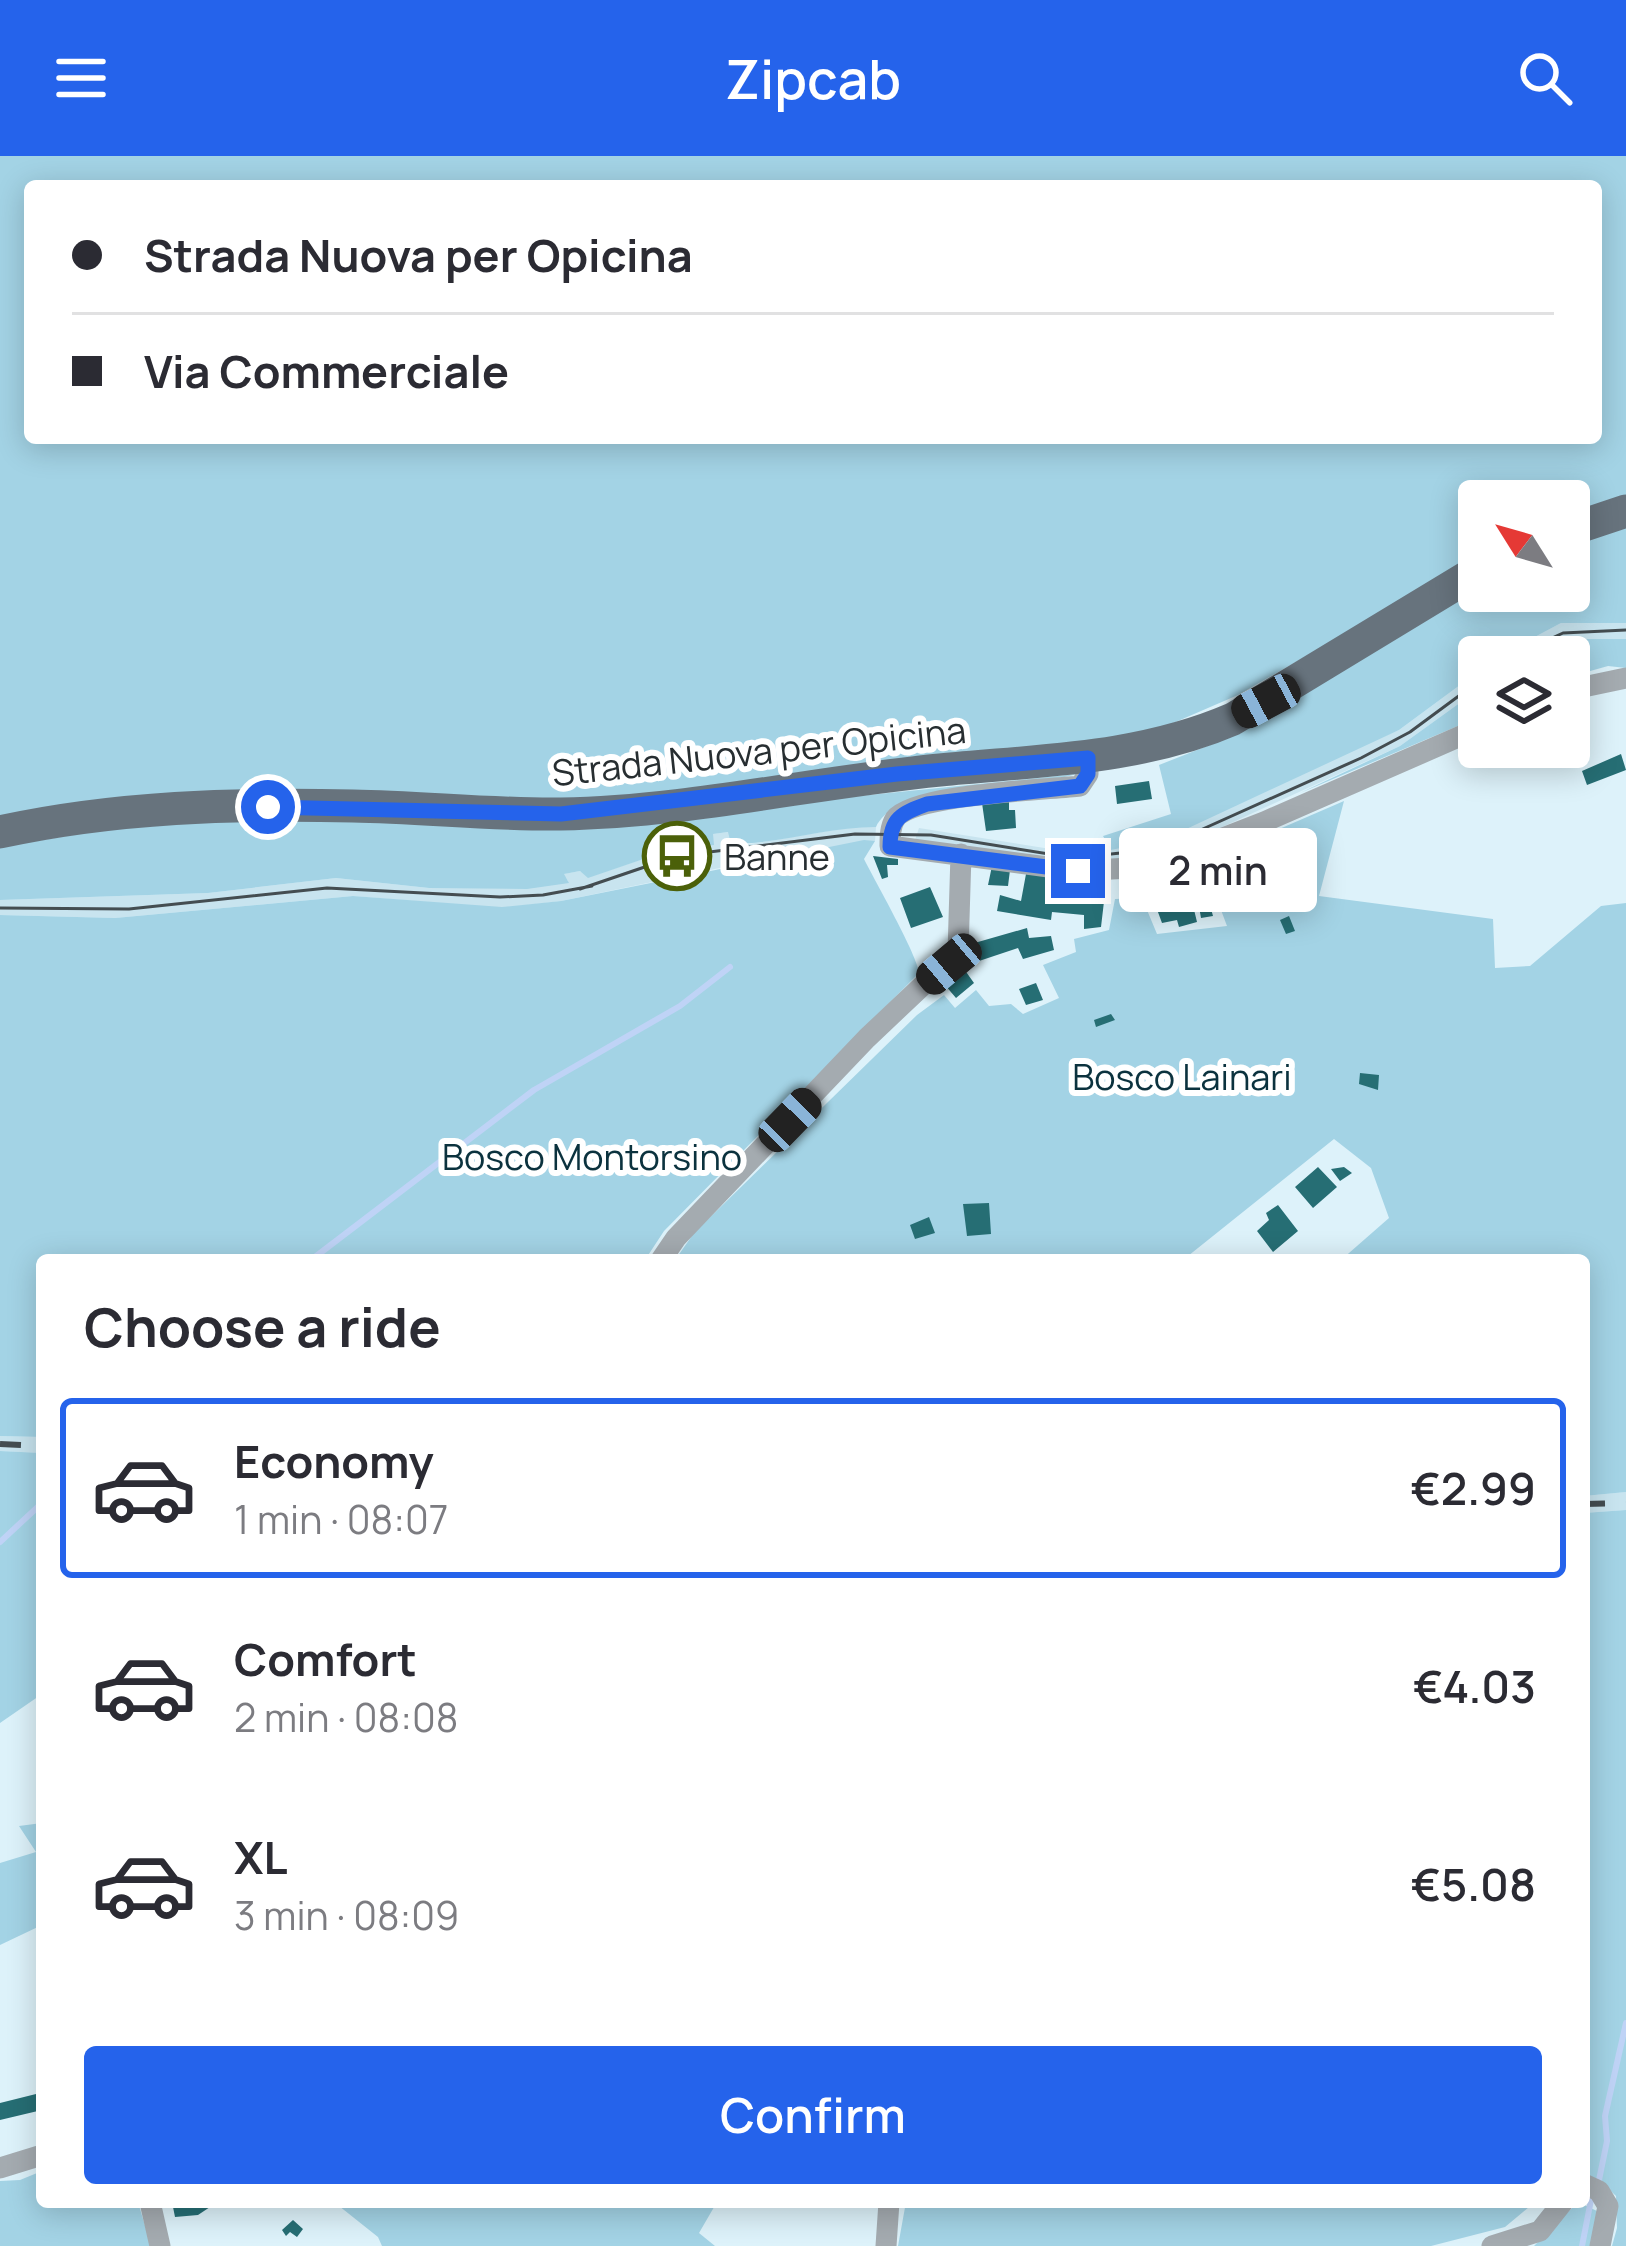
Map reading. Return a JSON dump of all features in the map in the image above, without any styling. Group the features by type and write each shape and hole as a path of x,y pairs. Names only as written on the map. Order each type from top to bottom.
{"main road":[{"path":"1590,523 1626,511"},
{"name":"Strada Nuova per Opicina","path":"0,832 124,814 241,807 592,812 897,774 1088,758 1168,743 1233,718 1458,583"}],"street":[{"path":"1590,686 1626,678"},
{"path":"1088,758 1088,774 1080,786 927,804 903,812 894,820 890,847 1078,871 1150,863 1264,822 1458,737"},
{"path":"666,1254 867,1038 958,952 961,854"},
{"path":"0,2168 36,2157"},
{"path":"1590,2187 1599,2191 1608,2206 1600,2246"},
{"path":"151,2208 160,2246"},
{"path":"886,2246 889,2208"},
{"path":"1492,2246 1540,2231 1559,2208"}],"shaded area":[{"path":"1561,623 1626,623 1626,639 1537,636"},
{"path":"1458,686 1458,704 1400,746 1176,848 1126,861 1075,865 914,843 919,828 1057,850 1111,850 1399,730"},
{"path":"876,827 875,841 561,901 501,908 353,896 115,918 0,915 0,900 208,893 336,878 429,888 568,881 563,874 580,871 589,877 667,851 713,845 712,834 729,832 732,844 750,844"},
{"path":"0,1436 36,1437 36,1453 0,1451"},
{"path":"1626,1492 1626,1510 1590,1513 1590,1495"}],"green space":[{"path":"0,156 1626,156 1626,499 1590,510 1590,480 1458,480 1458,569 1238,695 1164,727 1055,749 648,796 0,819"},
{"path":"1626,521 1626,623 1561,623 1537,636 1458,636 1458,686 1399,730 1167,838 1111,850 1103,836 1171,814 1159,765 1225,739 1458,598 1458,612 1590,612 1590,534"},
{"path":"1590,639 1626,639 1626,668 1590,671"},
{"path":"1458,704 1458,726 1300,793 1400,746"},
{"path":"1077,774 937,793 890,812 876,827 731,844 728,832 713,834 714,845 667,851 588,878 580,871 564,874 569,883 527,889 429,888 336,878 208,893 0,900 0,847 103,830 256,818 589,823"},
{"name":"Bosco Lainari","path":"1344,801 1319,896 1493,919 1495,968 1530,966 1601,906 1626,903 1626,1492 1590,1495 1590,1254 1348,1254 1389,1218 1371,1168 1334,1139 1190,1254 679,1254 694,1233 917,1015 944,995 955,1008 976,990 989,1006 1011,1004 1023,1014 1059,998 1043,965 1076,952 1074,939 1109,930 1115,899 1142,898 1157,934 1227,926 1203,862"},
{"name":"Bosco Montorsino","path":"875,841 864,859 919,973 664,1231 649,1254 36,1254 36,1437 0,1436 0,915 115,918 353,896 502,907 561,901"},
{"path":"0,1451 36,1453 36,1698 0,1723"},
{"path":"1626,1510 1626,2246 1612,2246 1616,2196 1590,2176 1590,1513"},
{"path":"36,1824 36,1852 19,1826"},
{"path":"36,1852 36,1928 0,1945 0,1863"},
{"path":"36,2173 36,2208 140,2208 151,2246 0,2246 0,2181"},
{"path":"342,2208 714,2208 699,2233 715,2246 382,2246 378,2237"},
{"path":"905,2208 1528,2208 1505,2227 1431,2246 898,2246"},
{"path":"1572,2208 1597,2211 1591,2246 1534,2246"}],"building":[{"path":"1621,754 1626,770 1587,785 1582,771"},
{"path":"1149,781 1152,799 1117,804 1115,786"},
{"path":"1009,800 1016,828 986,831 982,803"},
{"path":"1293,832 1297,841 1282,847 1277,838"},
{"path":"873,856 898,859 898,865 887,865 888,877 882,879"},
{"path":"992,866 1010,870 1008,886 988,885"},
{"path":"1026,874 1055,877 1053,893 1072,895 1073,889 1105,893 1101,927 1084,929 1084,915 1052,912 1051,920 997,911 1000,895 1021,901"},
{"path":"1140,875 1147,888 1138,893 1128,878"},
{"path":"930,887 943,917 911,928 900,898"},
{"path":"1189,889 1197,922 1179,927 1177,920 1162,923 1155,904 1175,900 1174,893"},
{"path":"1208,898 1213,916 1201,918 1198,901"},
{"path":"1289,916 1295,931 1286,934 1280,920"},
{"path":"1027,928 1029,938 1051,936 1054,950 1023,959 1018,948 976,962 971,944"},
{"path":"959,962 974,983 956,998 939,978"},
{"path":"1036,983 1043,1000 1026,1005 1019,989"},
{"path":"1111,1014 1115,1020 1096,1027 1094,1020"},
{"path":"1360,1073 1379,1075 1378,1090 1359,1084"},
{"path":"1318,1167 1337,1187 1313,1208 1295,1187"},
{"path":"1344,1167 1352,1173 1340,1181 1331,1169"},
{"path":"989,1203 991,1234 967,1236 963,1204"},
{"path":"1278,1205 1298,1231 1273,1252 1257,1231 1269,1220 1266,1213"},
{"path":"929,1217 935,1233 915,1239 910,1225"},
{"path":"36,2094 36,2111 0,2120 0,2103"},
{"path":"173,2208 208,2208 198,2215 175,2217"},
{"path":"293,2220 303,2229 297,2237 290,2232 286,2236 282,2230"}],"waterway":[{"path":"319,1254 534,1090 680,1006 730,967"},
{"path":"0,1542 36,1509"},
{"path":"1599,2180 1607,2141 1605,2116 1626,2023"},
{"path":"1590,2205 1592,2195"},
{"path":"1582,2246 1589,2208"}],"tram line":[{"path":"1556,636 1626,630"},
{"path":"580,889 677,856 855,834 931,835 1074,858 1139,851 1185,837 1361,758 1410,732 1458,697"},
{"path":"0,908 129,909 327,888 500,897 592,886"}],"railway":[{"path":"0,1444 36,1446"},
{"path":"1590,1504 1626,1503"}],"place":[{"name":"Banne","path":"677,856"}],"route":[{"path":"268,807 561,814 897,774 1088,758 1086,782 1080,786 927,804 903,812 890,833 890,847 1078,871"}]}
